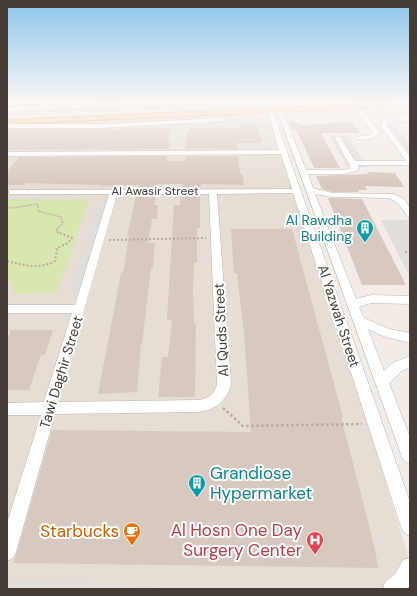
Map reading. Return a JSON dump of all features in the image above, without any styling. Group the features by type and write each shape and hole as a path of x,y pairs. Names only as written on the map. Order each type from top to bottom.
{"street":[{"name":"Al Yazwah Street","path":"278,131 284,152 410,527"},
{"name":"Al Yazwah Street","path":"282,131 303,172 358,320 406,441 410,457"},
{"path":"359,138 371,137 377,134 376,131"},
{"path":"388,131 410,162"},
{"path":"303,172 347,172 355,168 338,138"},
{"path":"399,147 410,147"},
{"path":"7,154 284,152"},
{"path":"353,163 410,162"},
{"path":"310,190 332,195 391,196 401,201 410,214"},
{"name":"Al Quds Street","path":"213,191 224,384 222,393 215,401"},
{"name":"Al Awasir Street","path":"12,192 298,191"},
{"name":"Tawi Daghir Street","path":"7,552 114,192"},
{"path":"353,306 358,302 367,300 410,300"},
{"path":"7,309 79,309"},
{"path":"358,320 382,331 410,338"},
{"path":"363,389 383,385 390,371 410,361"},
{"path":"7,409 198,406 215,401"},
{"path":"392,589 402,581 410,567"}],"path":[{"path":"7,207 13,208 36,204 38,205 38,211 40,213 56,214 61,216 63,224 57,229 57,232 72,238 68,243 57,248 55,261 48,264 26,266 7,261"},
{"path":"108,240 216,238"},
{"path":"215,401 243,426 375,424"}],"shaded area":[{"path":"7,131 273,131 378,457 410,563 410,589 7,589"},
{"path":"392,131 399,131 410,146 410,155"},
{"path":"330,136 347,136 367,167 347,167"},
{"path":"87,193 85,197 12,198 15,194"},
{"path":"99,200 107,200 79,293 69,293"},
{"path":"381,220 410,220 410,277"},
{"path":"9,580 244,589 7,589"}],"green space":[{"path":"7,199 89,200 57,293 15,294 7,273"}],"building":[{"path":"7,131 170,131 168,141 170,140 169,149 7,150"},
{"path":"190,131 259,131 262,143 237,143 237,149 186,149 187,133"},
{"path":"295,131 358,131 360,133 321,133 340,168 314,168 298,133"},
{"path":"167,156 167,161 185,161 185,156 238,156 240,174 242,174 244,185 201,184 200,188 182,188 182,184 158,184 157,188 138,188 139,185 99,186 100,185 26,183 25,185 7,185 7,172 19,157"},
{"path":"367,172 395,173 404,187 365,186 367,190 358,190 359,192 332,192 322,189 316,176 368,174"},
{"path":"136,196 156,196 154,205 158,205 157,219 152,219 148,243 155,243 153,268 151,268 141,344 137,392 98,394 121,273 123,273 129,236 127,236"},
{"path":"181,196 200,196 200,228 197,228 197,263 194,263 193,291 194,324 196,324 195,397 158,397 162,357 168,357 172,320 167,320 174,205 180,205"},
{"name":"Al Rawdha Building","path":"328,198 362,199 406,285 362,285"},
{"name":"Grandiose Hypermarket","path":"231,229 292,229 343,417 341,417 375,549 378,568 13,563 52,430 251,432 244,333 237,273 234,273"},
{"path":"11,330 53,330 45,355 41,355 29,390 7,390 7,340"}],"place":[{"name":"Al Rawdha Building","path":"365,243"},
{"name":"Grandiose Hypermarket","path":"197,498"},
{"name":"Starbucks","path":"132,546"},
{"name":"Al Hosn One Day Surgery Center","path":"315,555"}]}
